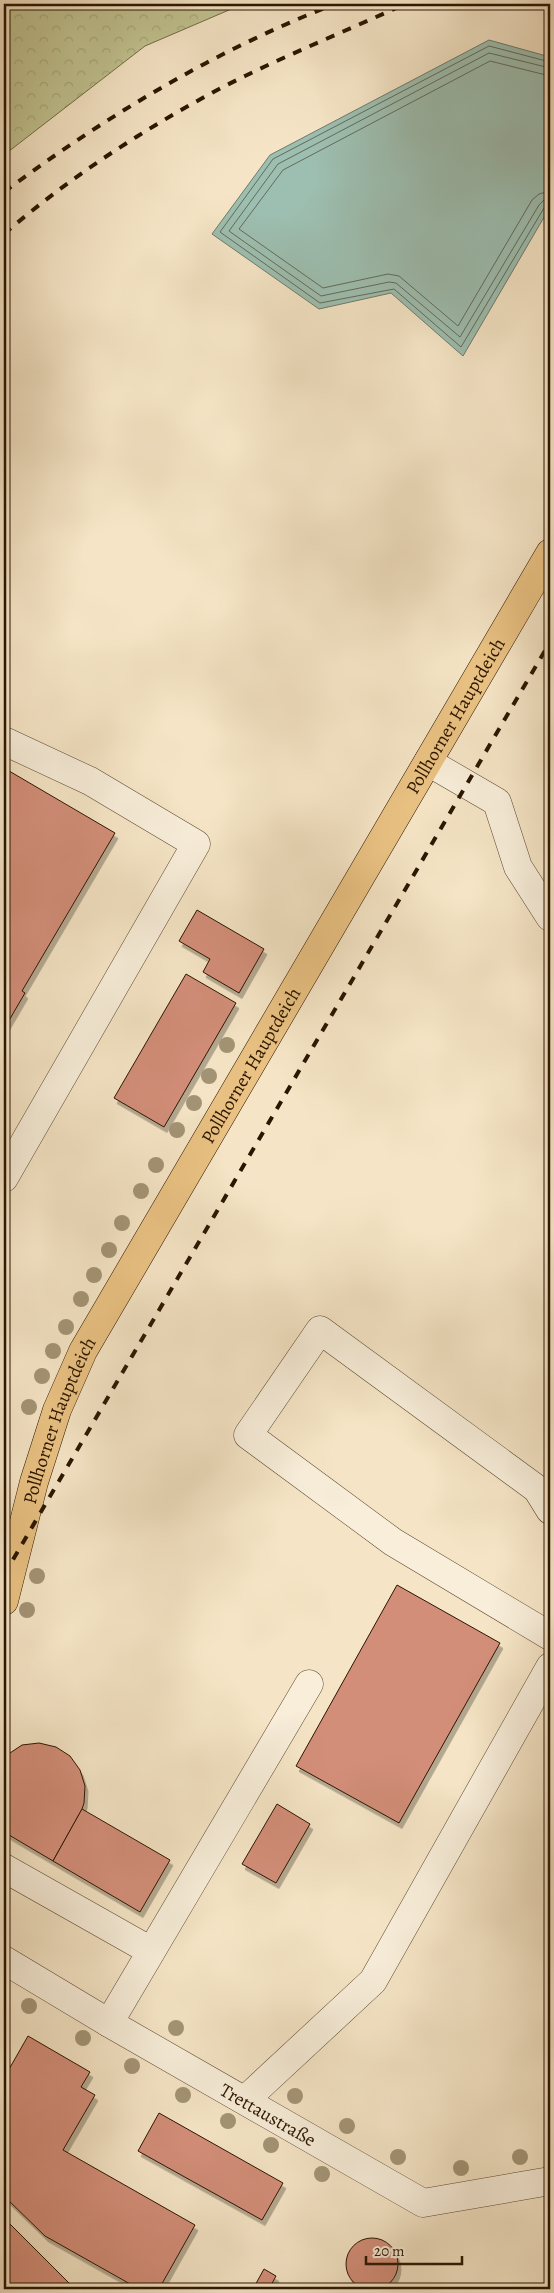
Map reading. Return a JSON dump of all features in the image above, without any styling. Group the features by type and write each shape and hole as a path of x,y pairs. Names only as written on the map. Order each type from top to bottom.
{"main road":[{"name":"Pollhorner Hauptdeich","path":"4,1601 34,1482 57,1410 83,1351 550,553"}],"street":[{"path":"4,741 90,781 196,844 4,1178"},
{"path":"428,762 497,802 518,866 550,917"},
{"path":"550,1510 537,1489 320,1330 248,1435 394,1542 550,1636"},
{"path":"245,2100 374,1981 550,1667"},
{"path":"109,2023 309,1684"},
{"path":"4,1868 151,1951"},
{"name":"Trettaustraße","path":"4,1960 109,2023 423,2203 550,2182"}],"green space":[{"path":"4,4 243,4 145,46 4,155"}],"water":[{"path":"489,40 550,57 550,207 463,356 391,293 319,309 212,234 270,155"}],"building":[{"path":"4,768 115,833 22,991 25,993 4,1029"},
{"path":"197,910 264,949 239,993 203,972 210,959 179,941"},
{"path":"186,974 236,1003 164,1127 114,1098"},
{"path":"397,1585 500,1643 399,1823 296,1766"},
{"path":"39,1743 56,1747 70,1756 80,1770 85,1786 82,1809 53,1861 4,1832 4,1757 22,1745"},
{"path":"277,1804 310,1824 276,1883 242,1864"},
{"path":"82,1809 170,1860 140,1912 53,1861"},
{"path":"28,2036 90,2072 81,2087 95,2095 63,2150 195,2225 159,2289 139,2289 45,2236 4,2196 4,2078"},
{"path":"159,2113 283,2183 262,2220 138,2151"},
{"path":"4,2218 75,2289 4,2289"},
{"path":"372,2238 386,2242 394,2250 398,2264 394,2278 386,2286 372,2290 358,2286 350,2278 346,2264 350,2250 358,2242"},
{"path":"264,2269 276,2276 269,2289 253,2289"}],"railway":[{"path":"4,192 82,137 163,87 247,42 335,4"},
{"path":"4,234 81,174 164,120 221,88 266,66 405,4"},
{"path":"4,1575 550,642"}]}
